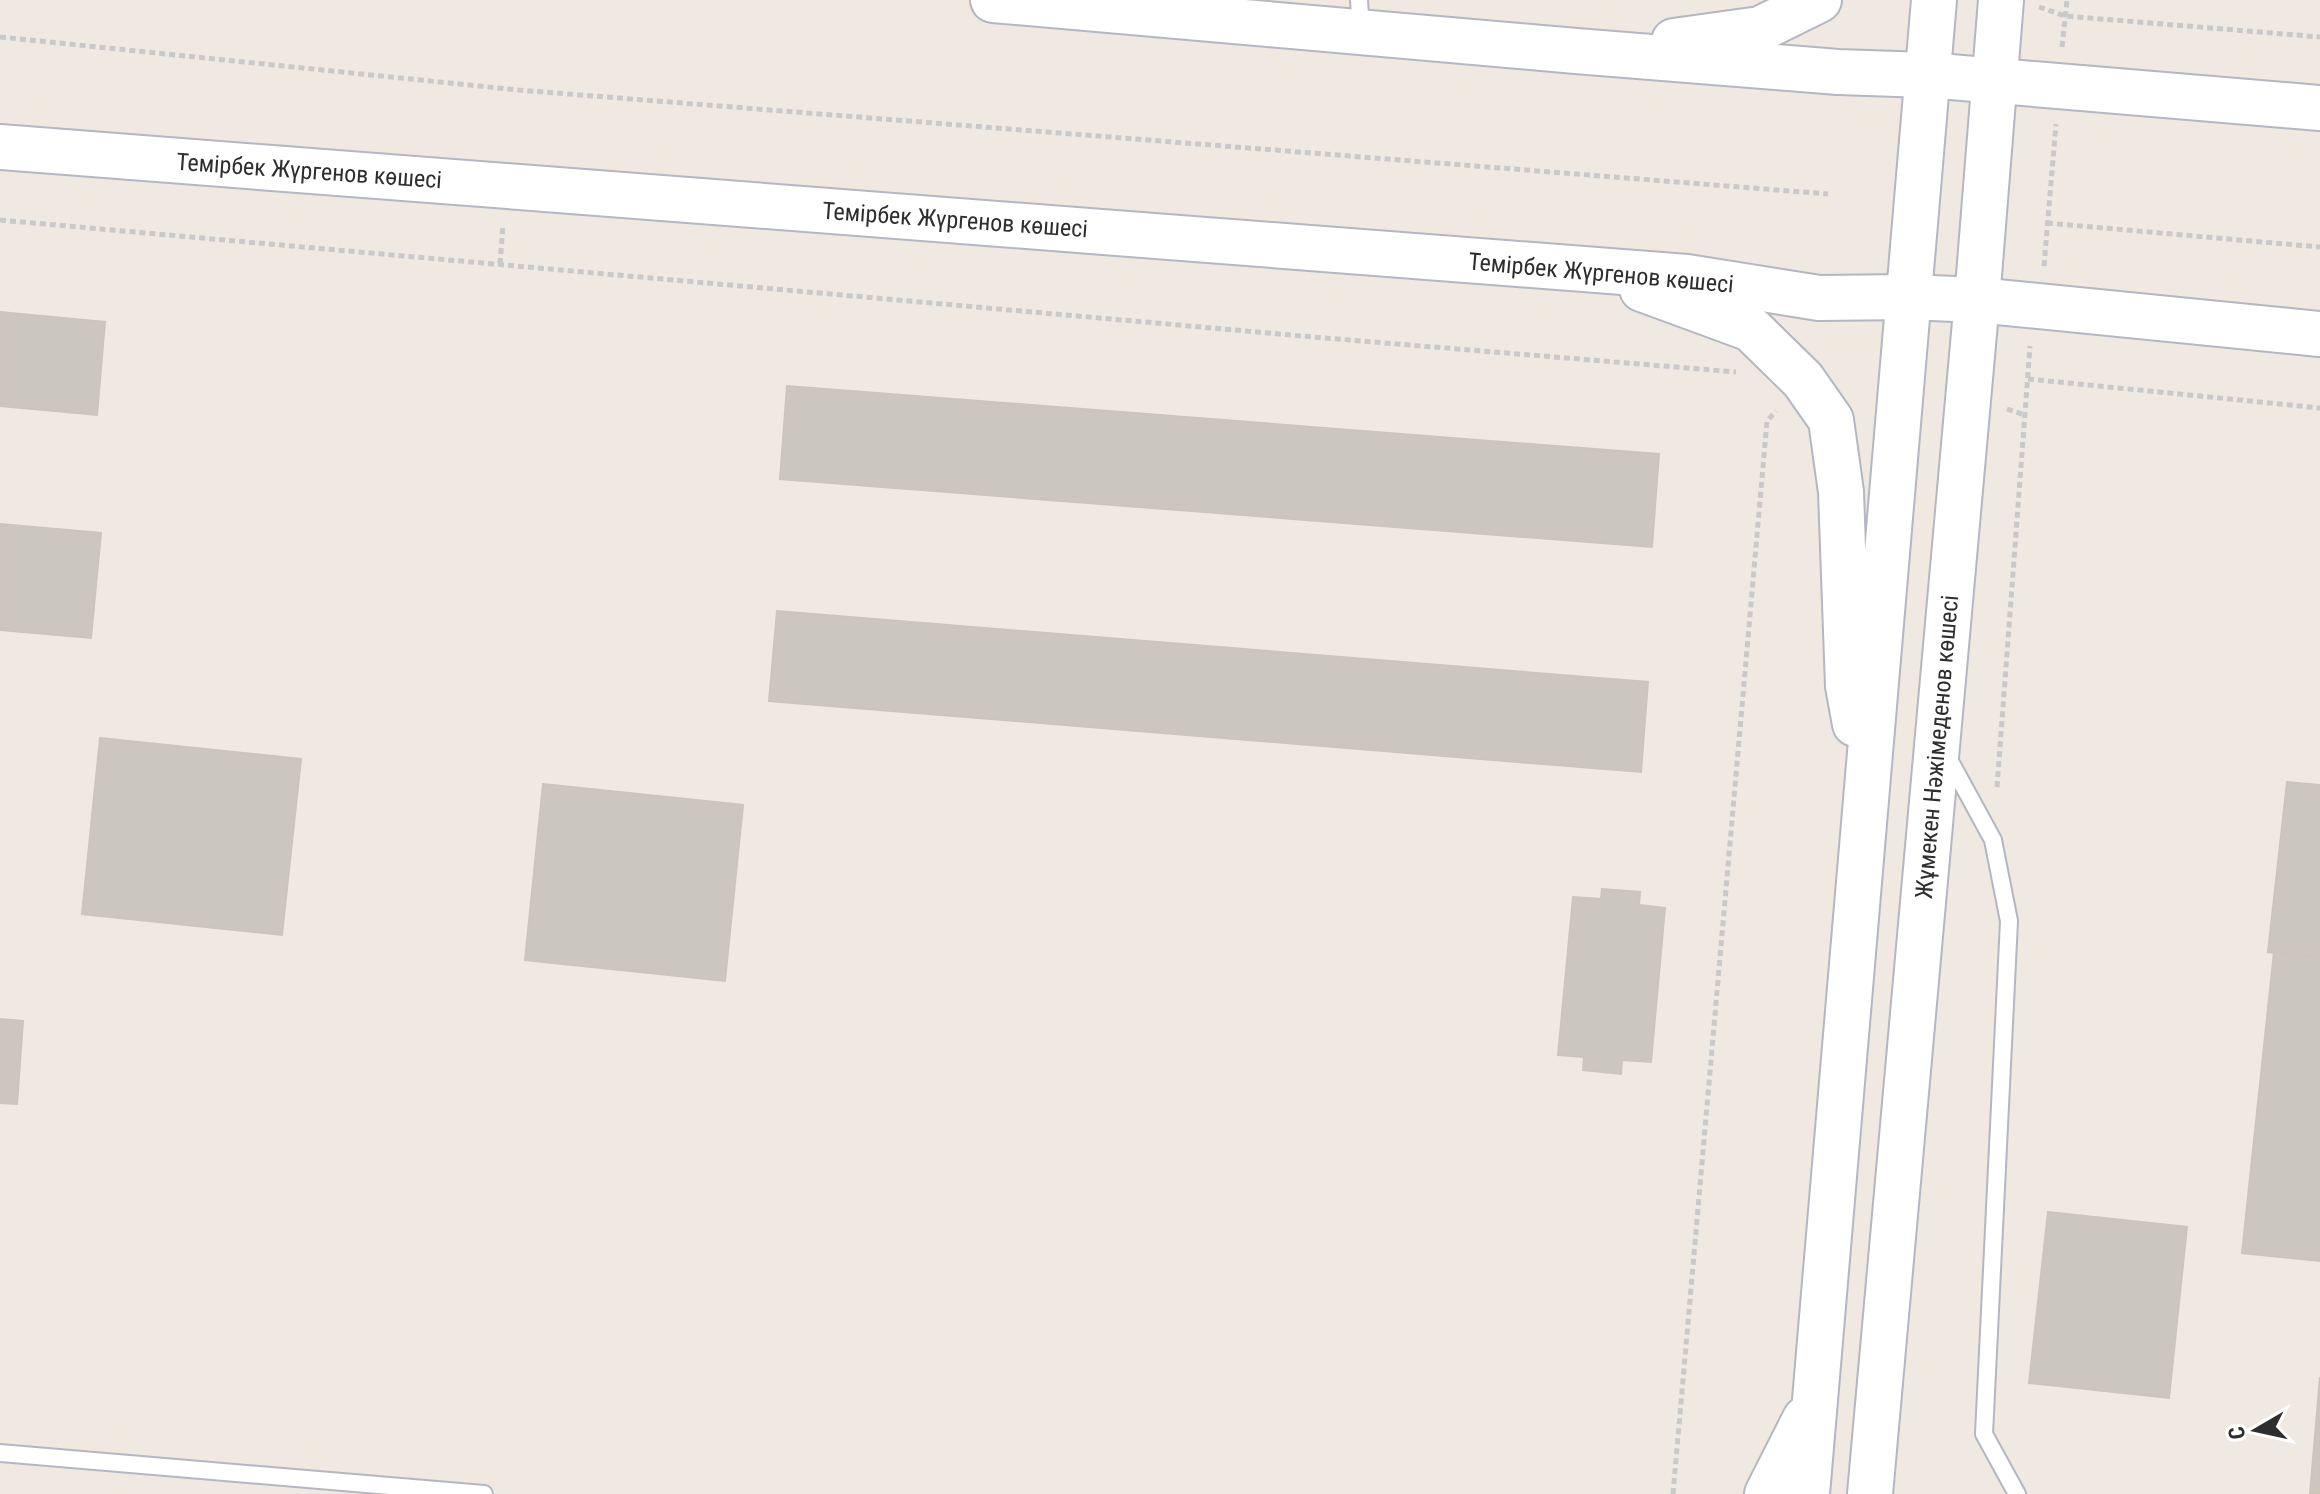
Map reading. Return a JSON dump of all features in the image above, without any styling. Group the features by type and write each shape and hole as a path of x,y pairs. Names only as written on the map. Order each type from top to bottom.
{"street":[{"path":"993,0 1360,16 1576,51 1838,72 1927,75 2320,108"},
{"path":"1576,51 1760,29 1819,0"},
{"path":"1807,1494 1934,0"},
{"name":"Жұмекен Нәжімеденов көшесі","path":"1870,1494 2001,0"},
{"name":"Темірбек Жүргенов көшесі","path":"0,147 1687,277 1819,298 1977,300"},
{"path":"1588,269 1751,329 1803,380 1831,420 1841,492 1848,686 1867,794"},
{"path":"1977,300 2320,334"},
{"path":"1767,1494 1815,1399"}],"lane":[{"path":"1938,738 1993,840 2009,921 1984,1434 2017,1494"},
{"path":"0,1453 484,1494"}],"path":[{"path":"1993,840 2030,341 2040,306 2067,0"},
{"path":"2065,16 2320,37"},
{"path":"0,37 518,90 1828,194"},
{"path":"0,220 1740,372"},
{"path":"2047,223 2320,247"},
{"path":"2028,379 2320,408"},
{"path":"1673,1494 1767,421 1803,380"}],"building":[{"path":"0,312 105,322 97,415 0,406"},
{"path":"787,386 1659,454 1652,547 780,479"},
{"path":"0,524 101,533 91,638 0,630"},
{"path":"777,611 1648,682 1641,772 769,701"},
{"path":"100,738 301,759 282,935 82,914"},
{"path":"2287,782 2320,785 2320,958 2268,952"},
{"path":"543,784 743,805 725,981 525,960"},
{"path":"1602,889 1640,892 1639,905 1665,908 1651,1062 1622,1060 1621,1074 1583,1070 1584,1057 1558,1055 1573,897 1601,899"},
{"path":"2274,952 2320,958 2320,1261 2242,1253"},
{"path":"0,1019 23,1021 17,1104 0,1103"},
{"path":"2048,1212 2187,1227 2169,1398 2029,1383"},
{"path":"2320,1377 2320,1494 2310,1494"}]}
